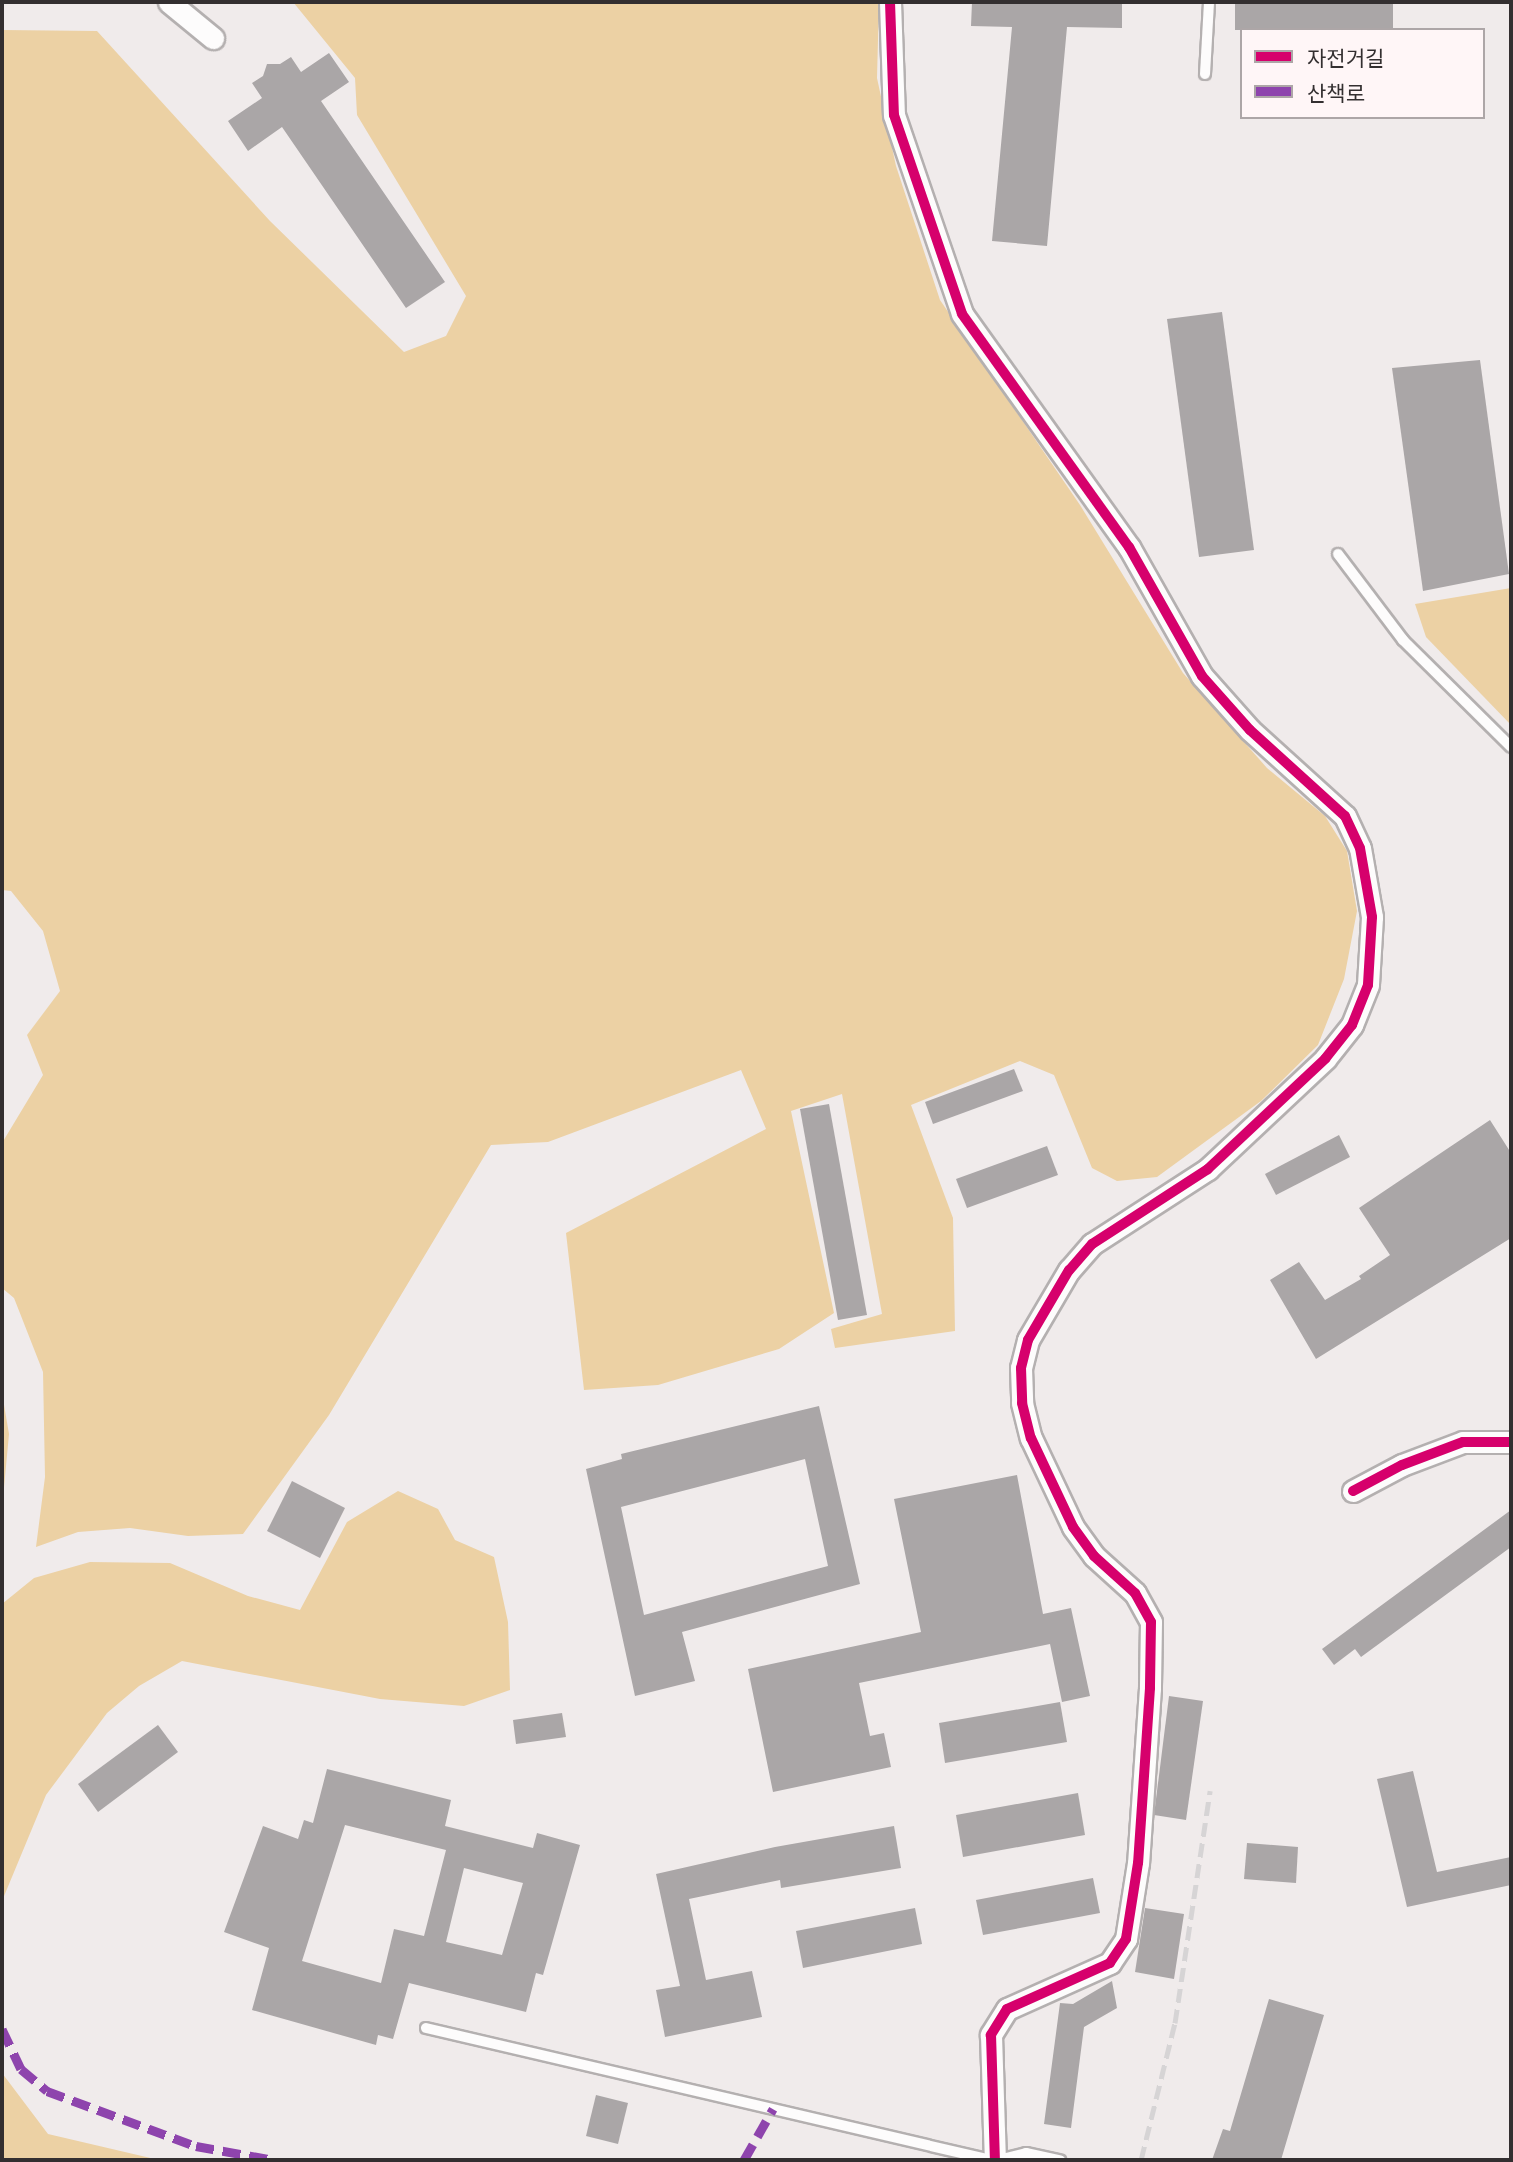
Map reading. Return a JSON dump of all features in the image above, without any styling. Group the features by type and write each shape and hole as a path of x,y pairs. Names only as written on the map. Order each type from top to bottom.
{"street":[{"path":"169,2 214,38"},
{"path":"890,2 890,85 894,115 962,314 1129,547 1202,677 1250,730 1345,816 1360,848 1372,917 1368,985 1352,1025 1325,1059 1208,1169 1092,1244 1069,1270 1028,1340 1021,1368 1022,1403 1031,1438 1073,1527 1094,1556 1135,1593 1151,1622 1150,1688 1138,1863 1126,1939 1110,1963 1007,2008 991,2035 995,2160"},
{"path":"1353,1492 1402,1465 1463,1442 1511,1443"}],"lane":[{"path":"1205,74 1209,2"},
{"path":"1338,554 1403,640 1511,747"},
{"path":"426,2028 995,2160 1026,2153 1060,2160"}],"shaded area":[{"path":"293,2 879,2 877,78 896,166 940,300 1080,505 1183,673 1267,768 1325,816 1347,851 1357,911 1344,979 1318,1045 1261,1101 1157,1177 1117,1181 1092,1168 1054,1075 1020,1061 911,1105 953,1218 955,1331 835,1348 831,1329 882,1314 842,1094 791,1111 834,1313 779,1349 658,1385 584,1390 566,1233 766,1129 741,1070 548,1142 491,1145 329,1415 243,1534 188,1536 130,1528 78,1532 36,1547 45,1477 43,1372 14,1298 2,1288 2,1143 43,1075 27,1035 60,991 43,931 11,891 2,890 2,30 97,31 270,221 404,352 446,336 466,296 357,115 355,78"},
{"path":"1511,588 1511,725 1426,637 1415,604"},
{"path":"2,1393 9,1434 2,1509"},
{"path":"398,1491 438,1509 455,1540 494,1557 508,1622 510,1690 464,1706 380,1699 182,1661 139,1686 107,1713 46,1795 2,1901 2,1604 34,1578 90,1562 170,1563 248,1596 300,1610 347,1522"},
{"path":"2,2073 48,2134 159,2160 2,2160"}],"building":[{"path":"972,2 1122,2 1122,28 1067,27 1047,246 992,241 1012,27 971,26"},
{"path":"1235,2 1393,2 1393,28 1235,30"},
{"path":"329,53 349,82 321,101 445,282 406,308 282,127 248,151 228,121 262,98 252,83 263,76 267,64 280,64 291,57 301,72"},
{"path":"1222,312 1254,550 1199,557 1167,319"},
{"path":"1480,360 1509,574 1423,591 1392,368"},
{"path":"1014,1069 1023,1091 933,1124 925,1102"},
{"path":"829,1104 867,1315 838,1320 800,1109"},
{"path":"1490,1120 1511,1153 1511,1238 1316,1359 1270,1280 1299,1262 1325,1300 1361,1279 1359,1276 1390,1255 1359,1208"},
{"path":"1339,1135 1350,1157 1276,1195 1265,1174"},
{"path":"1047,1146 1058,1175 967,1208 956,1179"},
{"path":"819,1406 860,1584 682,1632 695,1681 635,1696 586,1469 622,1459 621,1454","holes":["805,1459 828,1566 644,1615 621,1507"]},
{"path":"1017,1475 1043,1614 1071,1608 1090,1696 1062,1702 1050,1644 859,1683 870,1736 884,1733 891,1767 773,1792 748,1669 921,1632 894,1499"},
{"path":"292,1481 345,1508 320,1558 267,1531"},
{"path":"1511,1510 1511,1547 1361,1657 1355,1649 1334,1665 1322,1649"},
{"path":"1169,1696 1203,1701 1186,1820 1154,1815"},
{"path":"1060,1702 1067,1742 945,1763 939,1723"},
{"path":"562,1713 566,1737 516,1744 513,1720"},
{"path":"158,1725 178,1752 98,1812 78,1784"},
{"path":"327,1769 451,1800 445,1826 533,1848 537,1833 580,1845 543,1975 536,1973 526,2012 409,1983 393,2039 378,2035 376,2045 252,2010 269,1948 224,1932 263,1826 298,1839 304,1820 313,1823","holes":["345,1825 446,1850 424,1936 394,1929 381,1983 302,1961","464,1868 523,1883 502,1955 446,1942"]},
{"path":"1413,1771 1437,1872 1511,1857 1511,1885 1407,1907 1377,1779"},
{"path":"1078,1793 1085,1835 963,1857 956,1815"},
{"path":"894,1826 901,1868 781,1888 780,1880 689,1899 706,1980 752,1971 762,2017 665,2037 656,1990 680,1986 656,1874 775,1847"},
{"path":"1247,1843 1298,1847 1296,1883 1244,1879"},
{"path":"1093,1878 1100,1913 983,1935 976,1900"},
{"path":"915,1908 922,1944 803,1968 796,1931"},
{"path":"1145,1908 1184,1914 1174,1979 1135,1972"},
{"path":"1112,1981 1117,2008 1084,2027 1071,2128 1044,2124 1060,2003 1073,2004"},
{"path":"1269,1999 1324,2015 1281,2160 1212,2160 1223,2129 1230,2131"},
{"path":"596,2095 628,2103 618,2144 586,2136"}],"railway":[{"path":"1141,2160 1175,2023 1210,1791"}],"marked path":[{"path":"2,2029 21,2069 47,2091 196,2146 274,2160"},
{"path":"744,2160 773,2109"}],"cycle path":[{"path":"890,2 894,115 962,314 1129,547 1202,676 1250,730 1345,816 1360,848 1372,917 1368,985 1352,1025 1325,1059 1208,1169 1092,1244 1069,1270 1028,1340 1021,1368 1022,1403 1031,1438 1073,1527 1094,1556 1135,1593 1151,1622 1150,1688 1138,1863 1126,1939 1110,1963 1007,2009 991,2035 995,2160"},
{"path":"1353,1491 1402,1465 1463,1442 1511,1442"}]}
